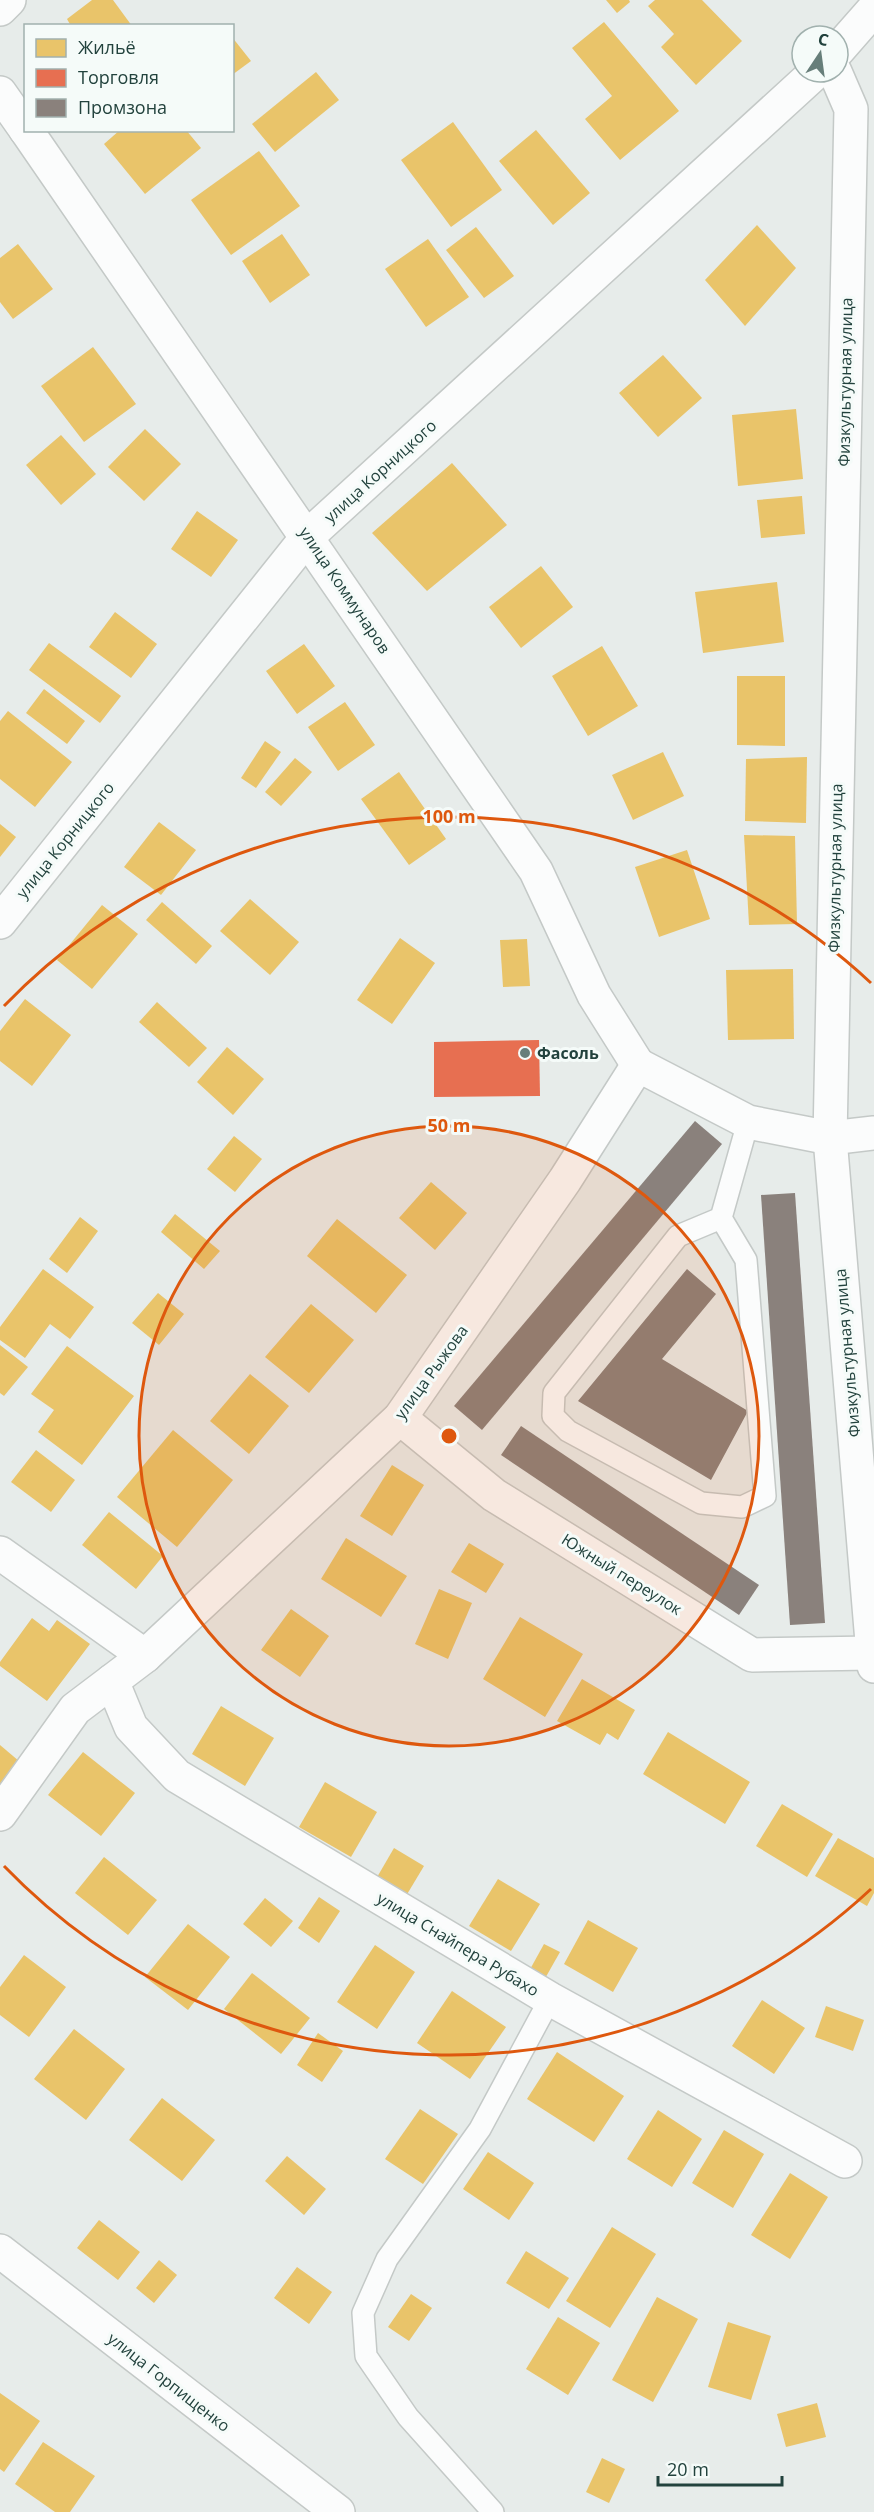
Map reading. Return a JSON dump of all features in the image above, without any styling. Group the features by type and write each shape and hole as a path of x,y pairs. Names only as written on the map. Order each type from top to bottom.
{"street":[{"path":"0,9 9,0"},
{"path":"850,36 874,9"},
{"name":"улица Корницкого","path":"0,922 308,536 803,84"},
{"name":"Физкультурная улица","path":"840,84 851,109 830,1138 873,1660"},
{"name":"улица Коммунаров","path":"0,93 24,127"},
{"name":"улица Коммунаров","path":"27,132 308,536 536,871 594,995 638,1065"},
{"path":"638,1065 748,1122 830,1138 874,1132"},
{"name":"улица Рыжова","path":"0,1814 75,1709 145,1656 400,1418 565,1180 638,1065"},
{"name":"Южный переулок","path":"400,1418 494,1495 752,1655 873,1660"},
{"path":"0,1553 145,1656"},
{"name":"улица Снайпера Рубахо","path":"112,1681 131,1727 177,1776 550,1999 845,2161"},
{"name":"улица Горпищенко","path":"0,2251 338,2512"}],"lane":[{"path":"721,1218 678,1236 554,1393 553,1416 567,1431 701,1503 742,1507 765,1496 746,1260 721,1218 748,1122"},
{"path":"494,2512 408,2417 366,2356 363,2313 387,2259 480,2129 550,1999"}],"building: Жильё":[{"path":"92,0 113,0 131,24 70,24 67,19"},
{"path":"606,0 629,0 630,2 617,13"},
{"path":"655,0 702,0 742,41 696,85 661,47 674,34 648,6"},
{"path":"604,22 679,111 620,160 585,119 612,96 572,48"},
{"path":"234,40 251,61 234,74"},
{"path":"316,72 339,100 275,152 252,124"},
{"path":"453,122 502,190 451,227 401,160"},
{"path":"536,130 590,193 553,225 499,161"},
{"path":"118,132 188,132 201,148 145,194 104,144"},
{"path":"259,151 300,206 231,255 191,200"},
{"path":"757,225 796,268 745,326 705,280"},
{"path":"476,227 514,276 484,298 446,250"},
{"path":"282,234 310,275 270,303 242,261"},
{"path":"428,239 469,297 426,327 385,269"},
{"path":"18,244 53,289 13,319 0,302 0,258"},
{"path":"93,347 136,404 84,442 41,386"},
{"path":"663,355 702,398 658,437 619,393"},
{"path":"796,409 803,479 738,486 732,415"},
{"path":"145,429 181,464 144,501 108,467"},
{"path":"61,435 96,474 61,505 26,465"},
{"path":"452,463 507,525 427,591 372,533"},
{"path":"802,496 805,534 761,538 757,500"},
{"path":"197,511 238,540 211,577 171,549"},
{"path":"541,566 573,607 521,648 489,607"},
{"path":"777,582 784,642 703,653 695,592"},
{"path":"115,612 157,644 131,678 89,647"},
{"path":"49,643 121,696 100,723 29,670"},
{"path":"304,644 335,686 297,714 266,671"},
{"path":"602,646 638,706 588,736 552,676"},
{"path":"737,676 785,676 785,746 737,745"},
{"path":"44,689 85,721 67,744 26,713"},
{"path":"345,702 375,745 338,771 308,727"},
{"path":"8,711 72,762 35,807 0,779 0,721"},
{"path":"265,741 281,752 256,788 241,778"},
{"path":"663,752 684,796 633,820 612,775"},
{"path":"807,757 806,823 745,821 746,759"},
{"path":"295,758 312,772 281,806 265,792"},
{"path":"399,772 446,839 409,865 361,799"},
{"path":"159,822 196,850 161,895 124,867"},
{"path":"0,824 16,837 0,857"},
{"path":"744,835 795,836 797,924 749,925"},
{"path":"687,850 710,919 659,937 635,867"},
{"path":"250,899 299,942 270,975 220,931"},
{"path":"162,902 212,946 196,964 146,920"},
{"path":"102,905 138,934 92,989 57,960"},
{"path":"400,938 435,963 392,1024 357,1000"},
{"path":"527,939 530,986 503,987 500,940"},
{"path":"793,969 794,1039 728,1040 726,970"},
{"path":"25,999 71,1035 32,1086 0,1061 0,1031"},
{"path":"157,1002 207,1048 189,1067 139,1022"},
{"path":"227,1047 264,1079 233,1115 197,1082"},
{"path":"234,1136 262,1159 235,1192 207,1169"},
{"path":"431,1182 467,1213 435,1250 399,1218"},
{"path":"175,1214 220,1251 204,1269 161,1232"},
{"path":"80,1217 98,1231 67,1273 49,1259"},
{"path":"337,1219 407,1275 376,1313 307,1256"},
{"path":"43,1269 94,1307 70,1339 50,1324 25,1358 0,1340 0,1327"},
{"path":"158,1293 184,1314 159,1345 132,1323"},
{"path":"311,1304 354,1340 309,1393 265,1357"},
{"path":"0,1345 28,1367 4,1396 0,1393"},
{"path":"67,1346 134,1396 82,1465 38,1432 54,1410 31,1394"},
{"path":"250,1374 289,1406 249,1454 210,1421"},
{"path":"173,1430 233,1480 177,1547 117,1497"},
{"path":"36,1450 75,1480 51,1512 11,1482"},
{"path":"392,1465 424,1485 392,1536 360,1516"},
{"path":"109,1512 163,1556 136,1589 82,1545"},
{"path":"346,1538 407,1576 381,1617 321,1579"},
{"path":"469,1543 504,1564 486,1593 451,1572"},
{"path":"439,1589 472,1603 448,1659 415,1644"},
{"path":"291,1609 329,1636 300,1677 261,1650"},
{"path":"520,1617 583,1654 545,1717 483,1679"},
{"path":"32,1618 49,1631 57,1620 90,1644 47,1701 0,1666 0,1662"},
{"path":"582,1679 635,1710 618,1740 607,1733 600,1745 557,1721"},
{"path":"221,1706 274,1738 245,1786 192,1754"},
{"path":"668,1732 750,1782 725,1824 643,1774"},
{"path":"0,1745 26,1767 0,1797"},
{"path":"83,1752 135,1793 101,1836 48,1795"},
{"path":"325,1782 377,1812 351,1857 299,1827"},
{"path":"782,1804 833,1834 807,1877 756,1846"},
{"path":"838,1838 874,1858 874,1893 867,1906 815,1876"},
{"path":"394,1848 424,1866 406,1896 376,1879"},
{"path":"104,1857 157,1900 128,1935 75,1893"},
{"path":"498,1879 540,1904 511,1951 469,1926"},
{"path":"319,1897 340,1911 319,1943 298,1928"},
{"path":"265,1898 293,1921 271,1947 243,1924"},
{"path":"588,1920 638,1948 613,1992 564,1964"},
{"path":"188,1924 230,1957 188,2010 145,1977"},
{"path":"544,1944 560,1952 543,1982 528,1973"},
{"path":"375,1945 415,1972 377,2029 337,2002"},
{"path":"24,1955 66,1987 29,2037 0,2015 0,1987"},
{"path":"252,1973 310,2018 281,2054 224,2009"},
{"path":"452,1991 506,2027 470,2079 417,2043"},
{"path":"762,2000 805,2028 774,2074 732,2046"},
{"path":"826,2006 864,2020 853,2051 815,2037"},
{"path":"74,2029 125,2069 86,2120 34,2079"},
{"path":"318,2033 343,2051 322,2082 297,2065"},
{"path":"557,2052 624,2096 594,2142 527,2099"},
{"path":"162,2098 215,2140 182,2181 129,2140"},
{"path":"420,2109 458,2134 423,2184 385,2159"},
{"path":"658,2110 702,2139 672,2187 627,2159"},
{"path":"724,2130 764,2154 733,2208 692,2183"},
{"path":"488,2152 534,2183 509,2220 463,2189"},
{"path":"287,2156 326,2189 304,2215 265,2181"},
{"path":"790,2173 828,2197 790,2259 751,2235"},
{"path":"99,2220 140,2252 118,2280 77,2248"},
{"path":"612,2227 656,2254 610,2328 566,2301"},
{"path":"526,2251 569,2278 549,2309 506,2283"},
{"path":"159,2260 177,2275 154,2303 136,2288"},
{"path":"297,2267 332,2292 309,2324 274,2298"},
{"path":"411,2294 432,2308 409,2341 388,2327"},
{"path":"657,2297 698,2319 653,2402 612,2380"},
{"path":"558,2317 600,2343 568,2395 526,2369"},
{"path":"728,2322 771,2336 751,2400 708,2387"},
{"path":"0,2393 40,2421 4,2472 0,2469"},
{"path":"817,2403 826,2437 786,2447 777,2414"},
{"path":"43,2442 95,2476 70,2512 55,2512 15,2484"},
{"path":"602,2458 625,2469 609,2503 586,2492"}],"building: Торговля":[{"path":"539,1040 540,1096 434,1097 434,1042"}],"building: Промзона":[{"path":"695,1121 722,1144 482,1430 454,1406"},
{"path":"795,1193 825,1623 790,1625 761,1195"},
{"path":"687,1269 716,1294 662,1359 748,1411 711,1480 578,1401"},
{"path":"521,1426 759,1585 739,1615 501,1455"}],"place":[{"name":"Фасоль","path":"525,1053"}]}
